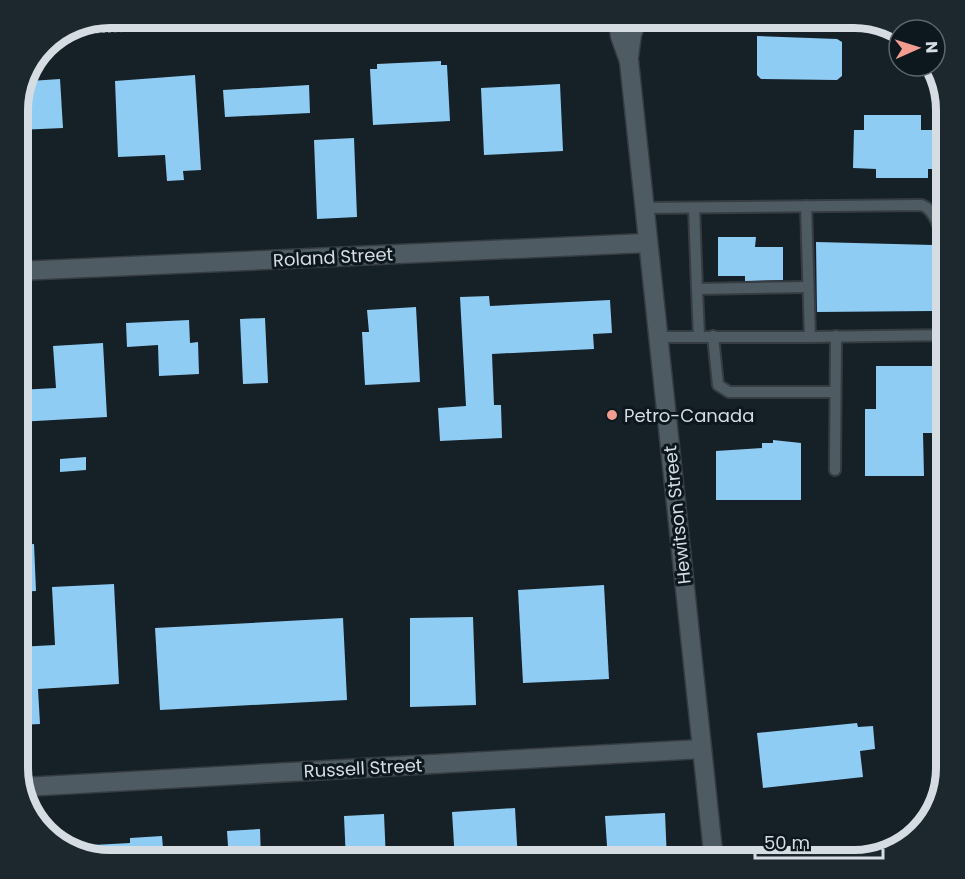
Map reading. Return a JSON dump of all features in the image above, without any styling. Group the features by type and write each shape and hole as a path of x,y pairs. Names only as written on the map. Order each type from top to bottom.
{"street":[{"path":"619,29 629,61"},
{"path":"629,61 634,29"},
{"name":"Hewitson Street","path":"629,61 713,850"},
{"name":"Roland Street","path":"29,271 647,243"},
{"name":"Russell Street","path":"31,787 702,749"}],"lane":[{"path":"643,208 922,205 928,208 936,221"},
{"path":"806,206 810,337"},
{"path":"694,208 699,336"},
{"path":"697,289 808,287"},
{"path":"657,337 936,335"},
{"path":"713,336 718,385 721,389 729,392 835,392"},
{"path":"835,470 836,336"}],"path":[{"path":"88,32 157,29"}],"building":[{"path":"757,36 837,39 842,42 842,76 837,80 761,79 757,75"},
{"path":"441,61 441,65 447,65 450,121 373,125 370,69 377,69 377,64"},
{"path":"195,75 201,170 183,171 184,180 167,181 165,155 118,157 115,81"},
{"path":"60,79 63,128 29,130 29,105 34,81"},
{"path":"560,84 563,151 484,155 481,88"},
{"path":"309,85 310,113 225,117 223,90"},
{"path":"864,115 921,115 921,130 936,130 936,169 928,169 928,178 876,178 876,169 853,168 854,130 864,130"},
{"path":"354,138 357,217 317,219 314,140"},
{"path":"718,237 756,237 755,247 783,247 783,280 745,281 745,276 718,276"},
{"path":"816,242 933,245 933,311 817,312"},
{"path":"489,296 490,306 610,300 612,333 593,334 594,349 492,354 494,405 501,405 502,438 440,441 438,408 466,406 460,297"},
{"path":"416,307 420,382 365,385 362,332 369,332 367,310"},
{"path":"265,318 268,383 243,384 240,319"},
{"path":"189,320 190,343 198,342 199,374 159,376 158,345 127,347 126,323"},
{"path":"103,343 107,417 29,421 29,389 56,388 53,346"},
{"path":"876,366 935,366 935,433 923,433 924,476 865,476 865,409 876,409"},
{"path":"773,440 801,443 801,500 716,500 716,451 762,448 762,443 773,443"},
{"path":"86,457 86,470 60,472 60,459"},
{"path":"29,544 34,544 36,591 29,591"},
{"path":"114,584 119,684 38,689 40,724 29,724 29,646 55,645 52,587"},
{"path":"604,585 609,679 523,683 518,590"},
{"path":"473,617 476,705 410,707 410,618"},
{"path":"343,618 347,700 160,710 155,628"},
{"path":"857,723 858,727 873,726 875,749 860,751 863,777 763,788 757,733"},
{"path":"515,808 517,850 454,850 452,812"},
{"path":"665,813 667,850 607,850 605,816"},
{"path":"384,814 386,850 346,850 344,816"},
{"path":"260,829 261,850 228,850 227,831"},
{"path":"162,836 163,850 111,850 84,846 130,843 130,838"}],"place":[{"name":"Petro-Canada","path":"612,415"}]}
